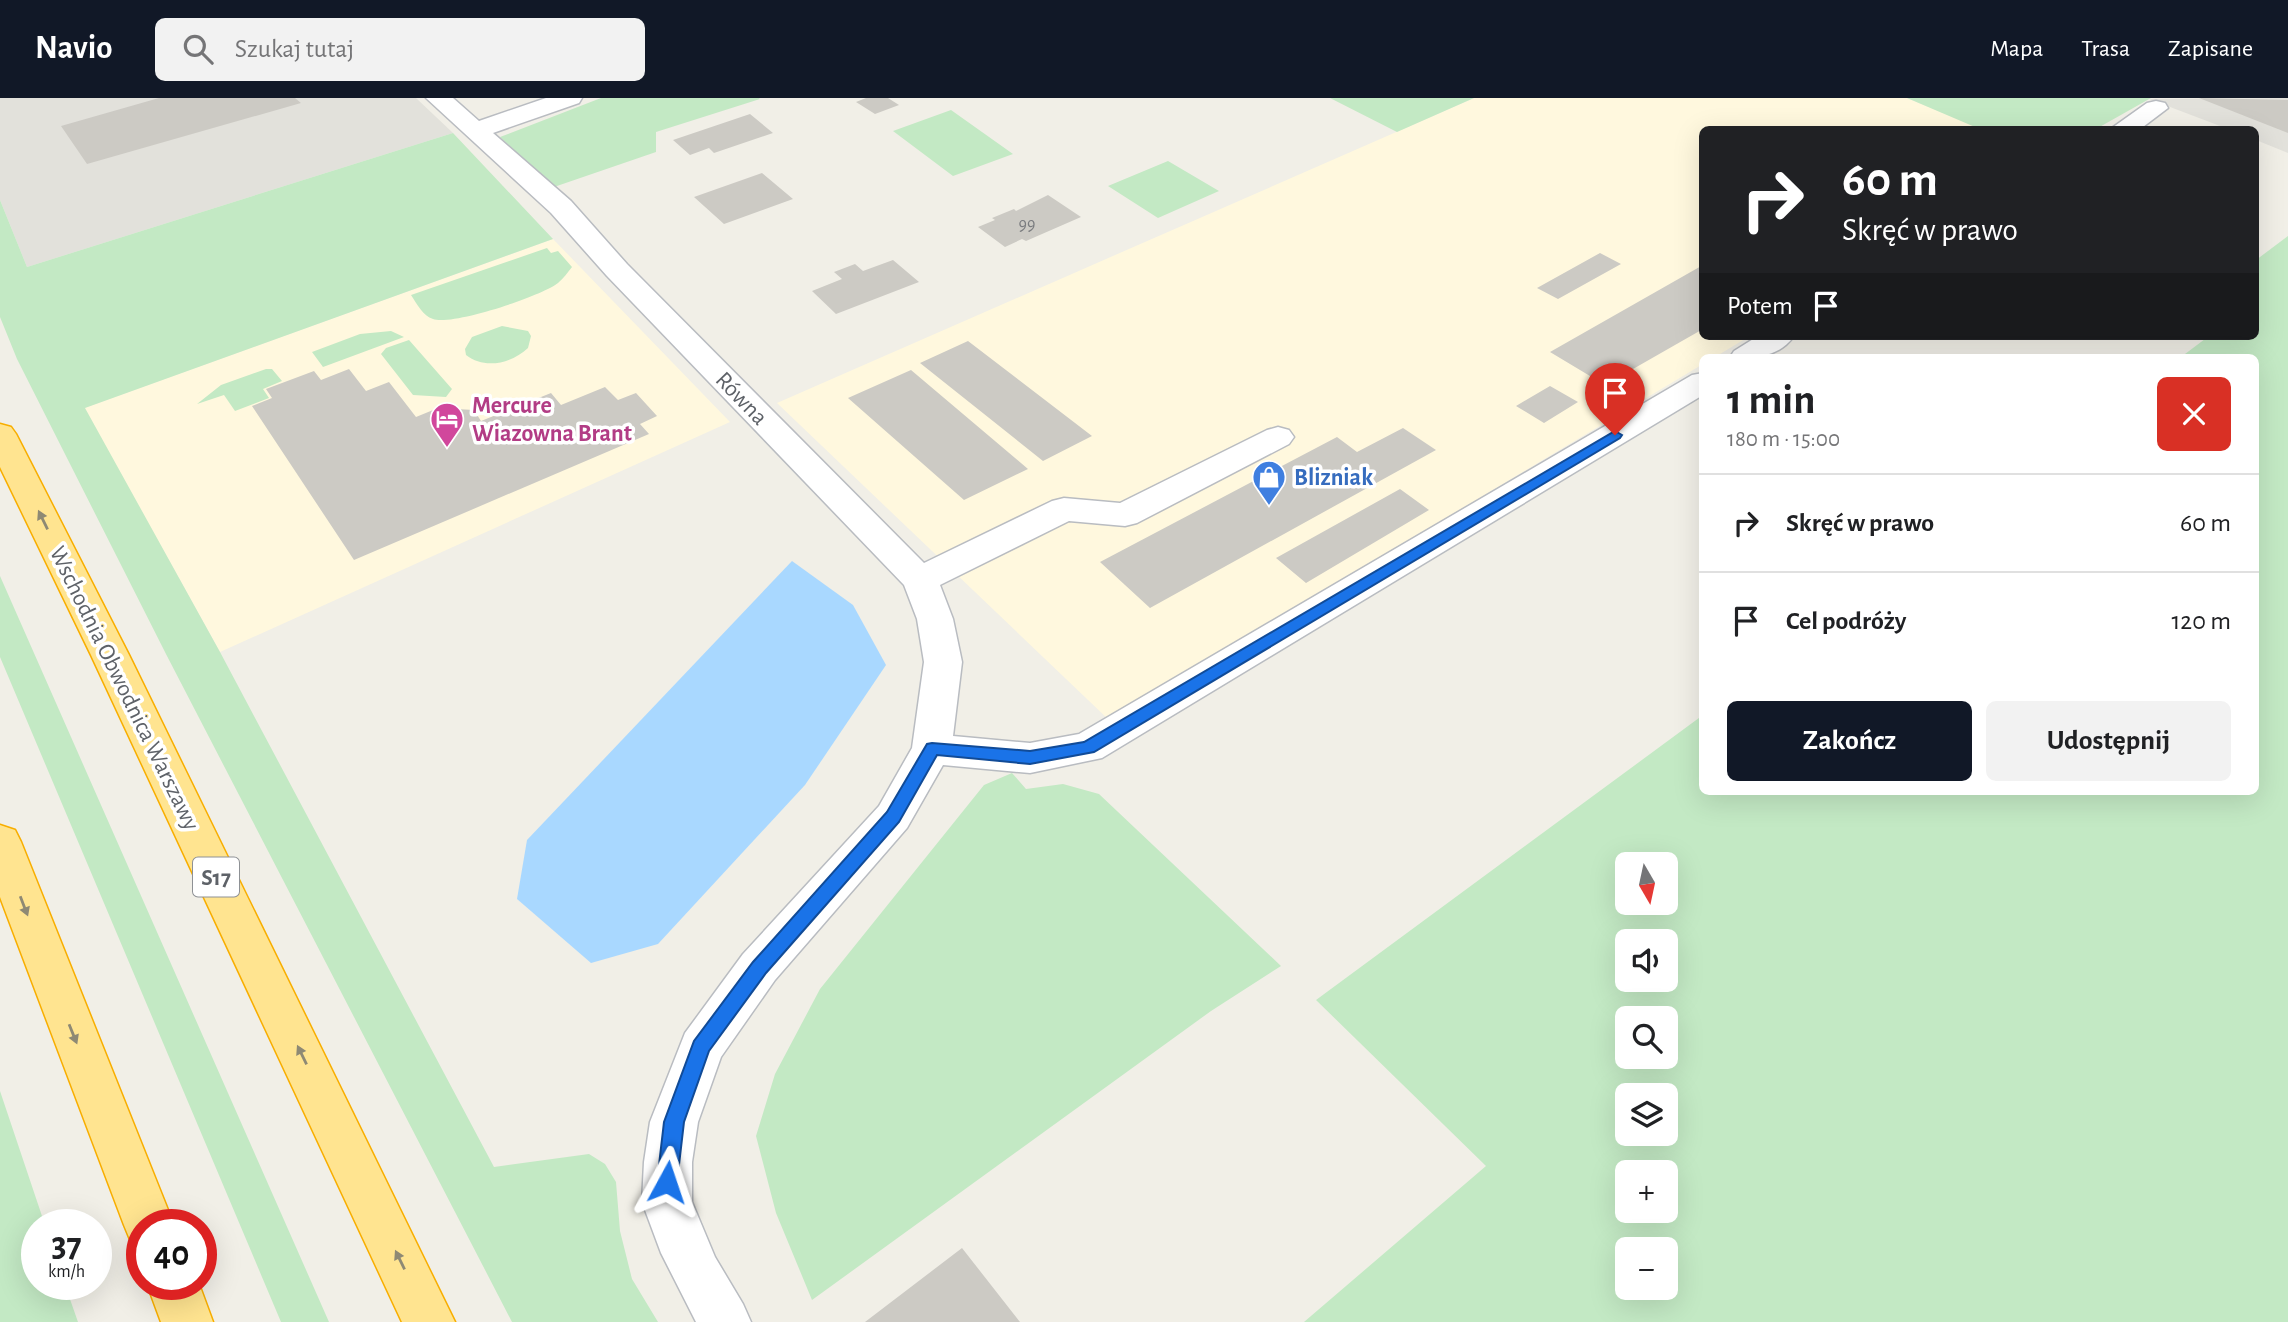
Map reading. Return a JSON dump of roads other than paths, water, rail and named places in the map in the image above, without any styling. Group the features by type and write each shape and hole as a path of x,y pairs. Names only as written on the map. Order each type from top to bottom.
{"highway":[{"name":"Wschodnia Obwodnica Warszawy","path":"0,434 110,655 429,1322"},
{"path":"0,842 143,1209"},
{"path":"179,1300 187,1322"}],"street":[{"name":"Równa","path":"438,98 561,207 617,270 920,580 935,619 943,662 932,749"},
{"path":"474,131 570,98"},
{"path":"2127,126 2156,108"},
{"path":"1750,354 1773,340"},
{"path":"725,1322 697,1275 667,1202 668,1162 674,1122 701,1047 759,967 893,817 932,749 1030,758 1088,747 1699,384"},
{"path":"920,580 1064,509 1125,515 1278,437"}],"water":[{"path":"792,561 853,605 886,665 805,785 658,944 591,963 517,899 527,840"}],"place":[{"name":"Mercure Wiazowna Brant","path":"447,449"},
{"name":"Blizniak","path":"1269,507"}]}
